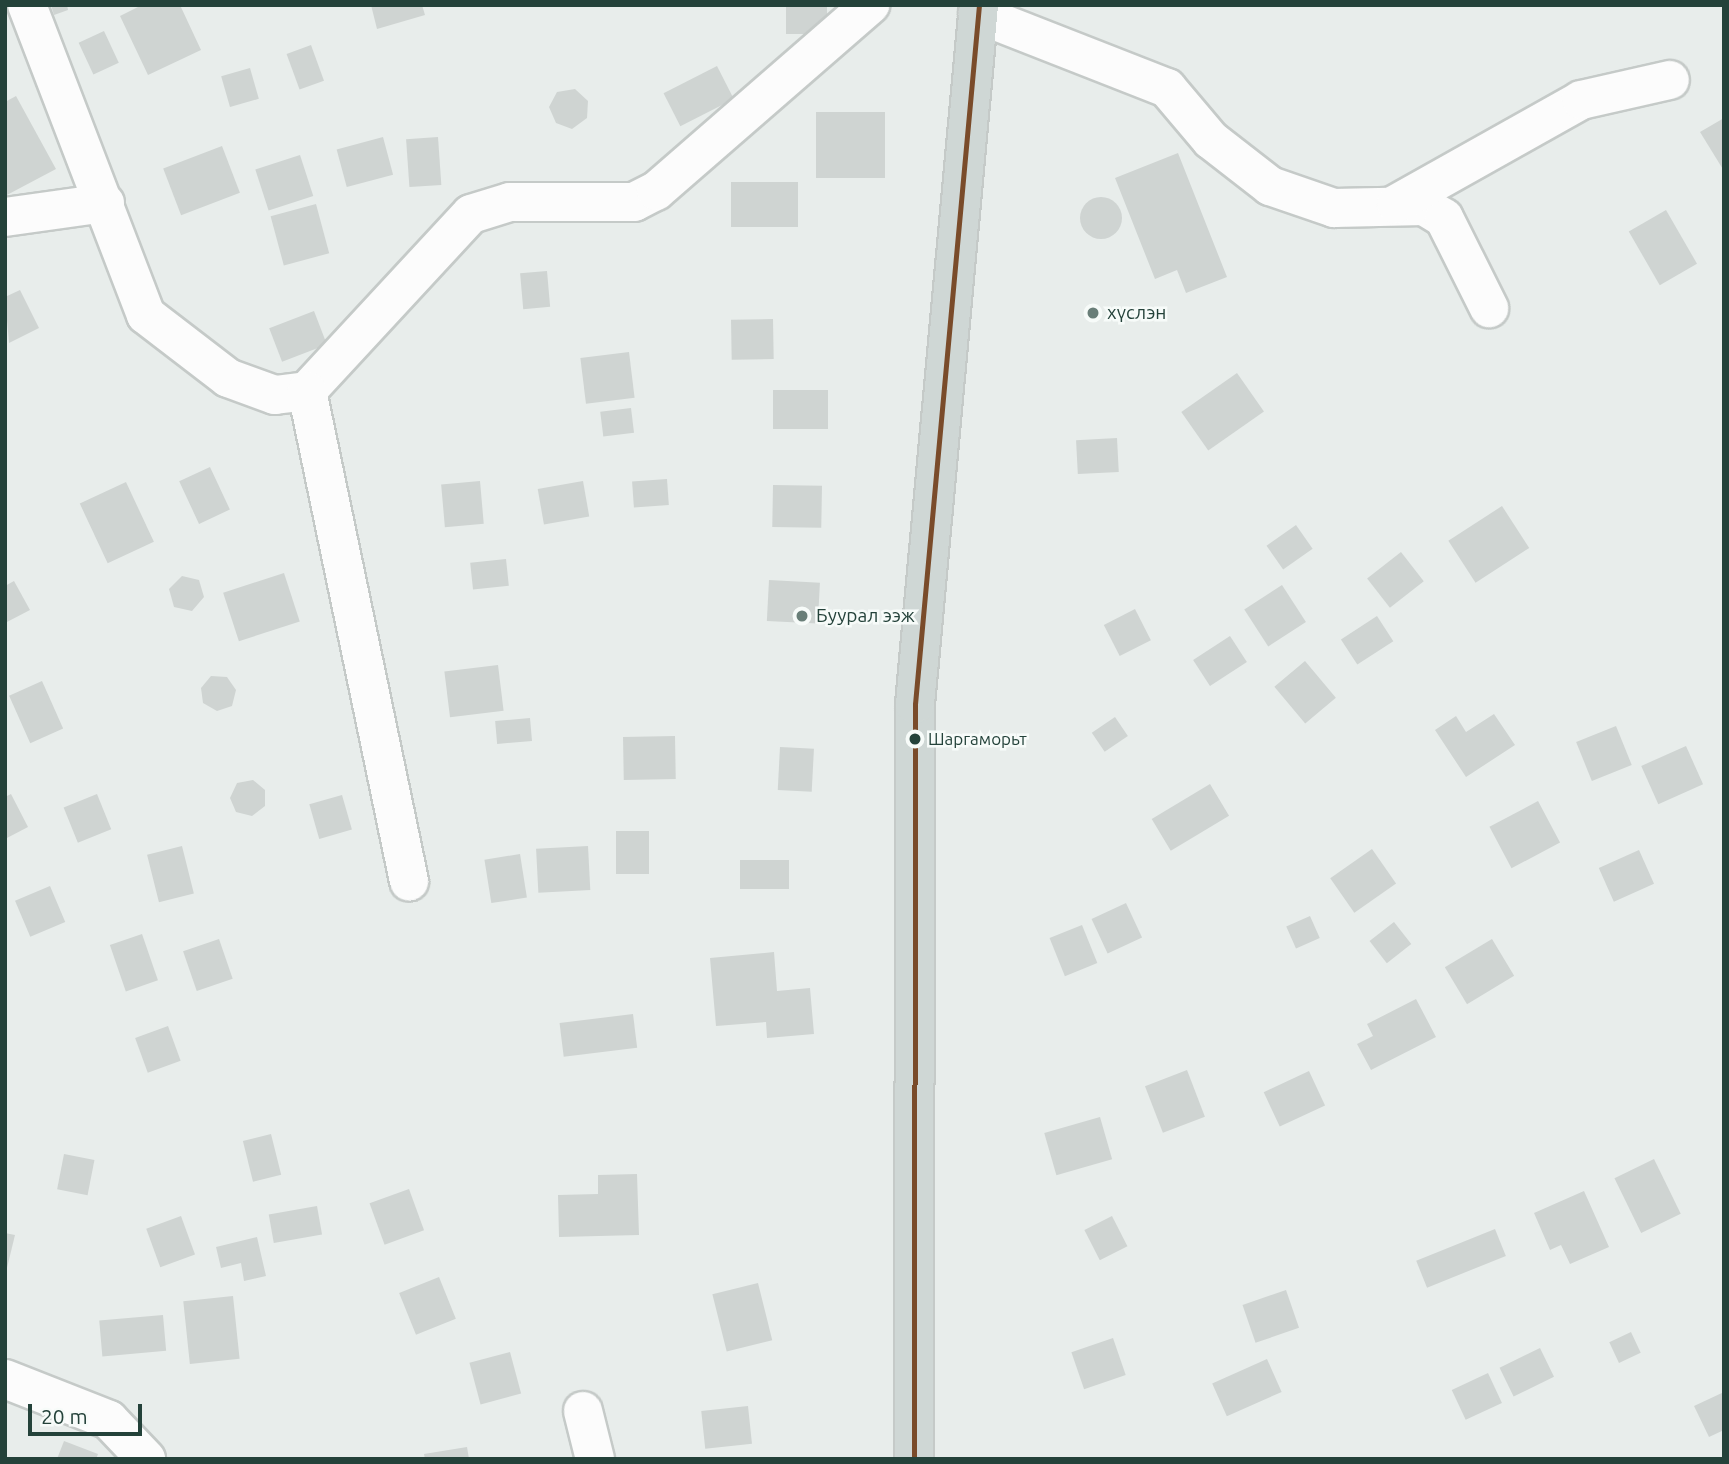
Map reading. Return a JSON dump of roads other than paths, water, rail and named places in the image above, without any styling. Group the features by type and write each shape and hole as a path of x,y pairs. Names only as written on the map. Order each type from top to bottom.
{"main road":[{"path":"914,1459 915,704 978,9"}],"street":[{"path":"27,5 146,315 228,378 275,395 307,391 471,214 510,202 634,202 656,191 870,5"},
{"path":"978,9 1167,88 1211,141 1270,187 1334,208 1396,204 1424,206 1444,218 1489,308"},
{"path":"1396,204 1581,100 1670,80"},
{"path":"5,217 105,203"},
{"path":"307,391 409,881"},
{"path":"5,1379 109,1420 146,1459"},
{"path":"583,1411 595,1459"}],"place":[{"name":"хүслэн","path":"1093,313"},
{"name":"Буурал ээж","path":"802,616"},
{"name":"Шаргаморьт","path":"915,739"}]}
